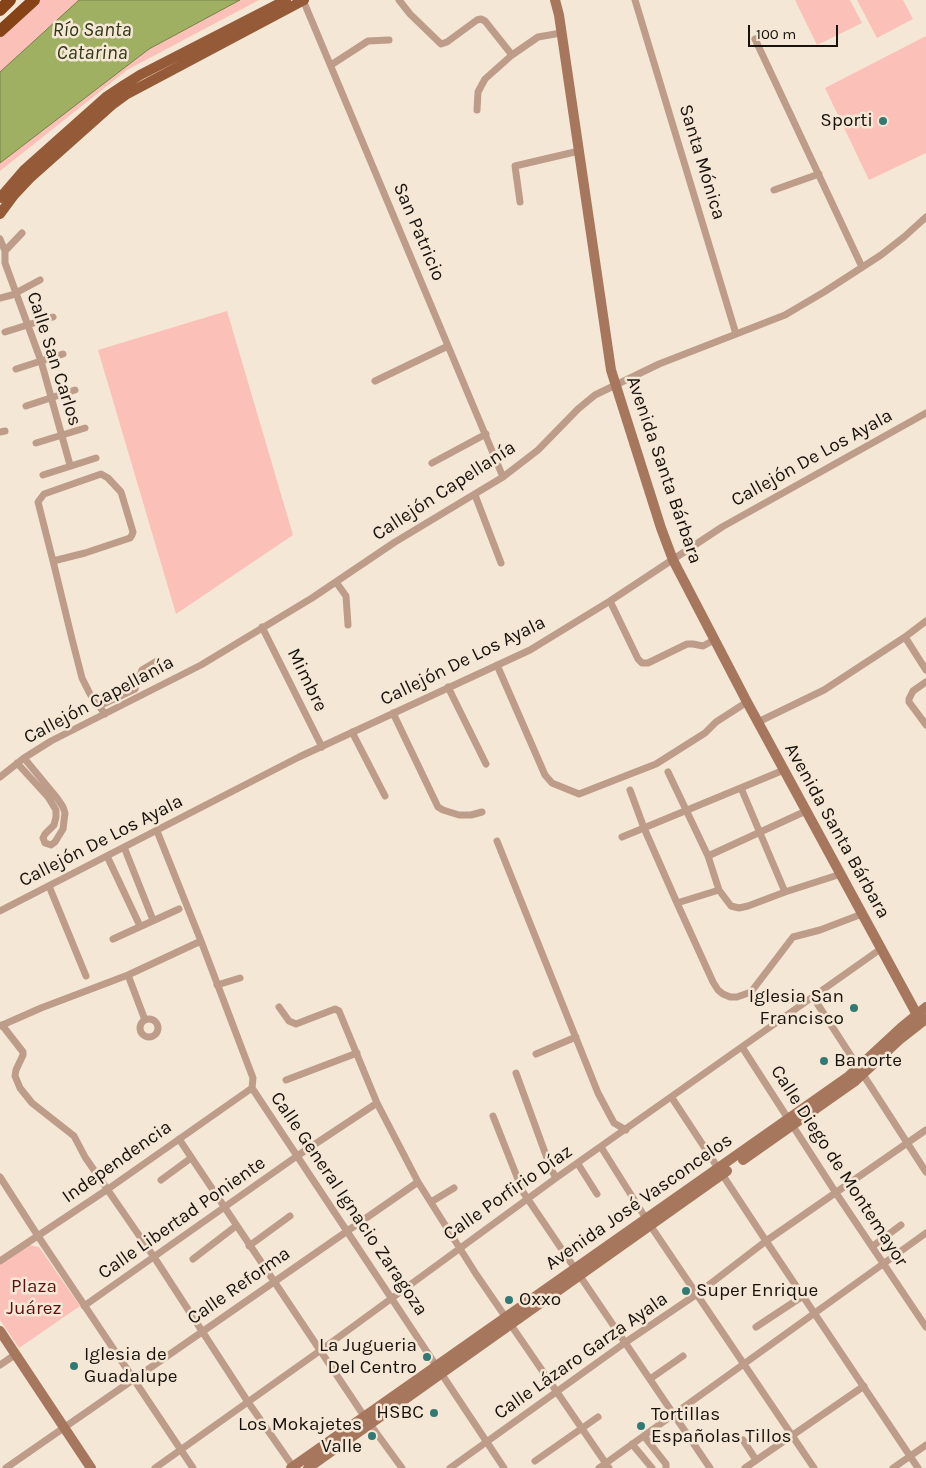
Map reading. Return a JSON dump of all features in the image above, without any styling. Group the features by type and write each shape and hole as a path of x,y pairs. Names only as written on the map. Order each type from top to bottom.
{"highway":[{"path":"0,10 10,0"},
{"path":"0,31 34,0"}],"main road":[{"path":"0,198 24,170 106,97 140,75 286,0"},
{"path":"0,214 14,194 30,178 112,105 127,94 304,0"}],"street":[{"name":"San Patricio","path":"304,0 504,477"},
{"path":"399,0 438,42 444,44 481,19 512,55"},
{"name":"Avenida Santa Bárbara","path":"555,0 608,352 616,384 661,528 674,560 747,702 905,992 923,1015"},
{"name":"Santa Mónica","path":"635,0 736,334"},
{"path":"477,110 478,92 485,79 512,55 538,37 561,33"},
{"path":"755,39 862,266"},
{"path":"332,65 368,40 389,40"},
{"path":"520,202 514,167 516,164 579,151"},
{"path":"774,190 819,174"},
{"name":"Callejón Capellanía","path":"0,777 24,758 51,741 201,665 336,582 395,542 504,477 538,450 586,400 616,384 674,358 785,315 904,237 926,217"},
{"path":"5,251 22,233"},
{"name":"Calle San Carlos","path":"0,239 5,251 3,262 41,360 70,465"},
{"path":"0,298 12,295 40,280"},
{"path":"5,332 53,317"},
{"path":"375,382 448,346"},
{"path":"16,369 63,354"},
{"path":"26,406 51,400 75,390"},
{"name":"Callejón De Los Ayala","path":"0,911 352,732 549,639 610,602 738,518 926,413"},
{"path":"36,443 85,428"},
{"path":"432,463 486,434"},
{"path":"43,475 96,458"},
{"path":"53,561 86,553 130,538 132,535 133,532 120,492 108,478 101,474 44,494 38,502 82,678 105,714"},
{"path":"474,495 501,563"},
{"path":"336,582 346,596 348,625"},
{"path":"610,602 638,659 642,662 648,663 687,644 703,646 714,640"},
{"path":"758,722 824,690 926,621"},
{"name":"Mimbre","path":"262,627 322,747"},
{"path":"905,637 926,670"},
{"path":"99,706 135,689 142,670 157,661"},
{"path":"497,665 545,775 552,784 579,794 656,764 705,733 716,722 747,702"},
{"path":"926,682 913,691 908,699 926,725"},
{"path":"448,687 486,764"},
{"path":"393,713 438,806 443,810 459,815 471,815 482,812"},
{"path":"352,732 385,796"},
{"path":"17,763 36,778 61,802 65,813 62,829 55,842 51,845 45,843 43,838 54,825 56,810 36,778 24,758"},
{"path":"622,837 784,770"},
{"path":"668,772 708,856 719,890 728,904 738,908 765,901 785,892 841,874"},
{"path":"741,788 785,892"},
{"path":"630,790 644,828 713,982 718,990 730,997 752,992 793,937 820,930 862,914"},
{"path":"708,856 806,811"},
{"name":"Calle General Ignacio Zaragoza","path":"157,831 254,1079 252,1088 504,1468"},
{"path":"497,841 604,1107 614,1123 626,1130"},
{"path":"124,847 153,920"},
{"path":"107,856 140,926"},
{"path":"49,886 86,976"},
{"path":"677,903 719,890"},
{"path":"113,939 179,909"},
{"path":"201,941 128,975 41,1008 1,1026 23,1052 16,1070 20,1088 32,1103 74,1136 248,1402 293,1467"},
{"name":"Calle Porfirio Díaz","path":"155,1468 392,1299 528,1198 882,948"},
{"path":"128,975 145,1020"},
{"path":"217,985 240,978"},
{"path":"902,1026 908,1006 905,992"},
{"path":"813,997 926,1172"},
{"path":"279,1007 289,1021 296,1024 338,1010 377,1103 418,1182 508,1321 607,1466"},
{"name":"Avenida José Vasconcelos","path":"860,1072 902,1026 923,1015"},
{"name":"Avenida José Vasconcelos","path":"293,1467 367,1420 790,1123 860,1072 899,1040 923,1015"},
{"path":"536,1054 576,1037"},
{"name":"Calle Diego de Montemayor","path":"742,1047 790,1123 926,1327"},
{"path":"286,1080 357,1053"},
{"path":"516,1073 556,1178"},
{"name":"Independencia","path":"0,1261 108,1189 252,1088"},
{"path":"672,1098 719,1172 918,1468"},
{"name":"Calle Libertad Poniente","path":"84,1306 297,1156 377,1103"},
{"path":"493,1116 523,1192 710,1468"},
{"name":"Calle Lázaro Garza Ayala","path":"450,1468 626,1342 697,1294 766,1241 926,1130"},
{"path":"179,1139 249,1246 367,1420 402,1468"},
{"path":"602,1147 648,1221 743,1365 814,1468"},
{"path":"160,1180 191,1158"},
{"path":"578,1164 597,1194"},
{"path":"0,1177 193,1468"},
{"name":"Calle Reforma","path":"6,1468 418,1182"},
{"path":"431,1202 454,1188"},
{"path":"249,1246 290,1216"},
{"path":"193,1259 236,1226"},
{"path":"872,1246 901,1226"},
{"path":"599,1468 607,1466 632,1444 926,1233"},
{"path":"756,1327 803,1296"},
{"path":"0,1331 91,1468"},
{"path":"0,1365 16,1354"},
{"path":"650,1379 683,1356"},
{"path":"745,1468 864,1386"},
{"path":"536,1461 598,1416"},
{"name":"Avenida José Vasconcelos","path":"308,1468 367,1420"},
{"path":"644,1436 666,1464 666,1468"},
{"path":"743,1440 756,1460"},
{"path":"632,1444 652,1468"},
{"path":"893,1468 926,1445"}],"green space":[{"name":"Río Santa Catarina","path":"35,0 259,0 127,70 0,171 0,31"},
{"path":"795,0 850,0 862,23 817,45"},
{"path":"857,0 903,0 913,19 877,38"},
{"name":"Sporti","path":"926,36 926,153 869,180 825,88"},
{"path":"227,311 293,535 176,614 98,350"},
{"name":"Plaza Juárez","path":"29,1245 39,1247 80,1306 19,1348 0,1320 0,1265"}],"water":[{"name":"Río Santa Catarina","path":"79,0 240,0 149,49 0,163 0,72"}],"place":[{"name":"Sporti","path":"883,121"},
{"name":"Iglesia San Francisco","path":"854,1008"},
{"name":"Banorte","path":"824,1061"},
{"name":"Super Enrique","path":"686,1291"},
{"name":"Oxxo","path":"509,1300"},
{"name":"La Jugueria Del Centro","path":"427,1357"},
{"name":"Iglesia de Guadalupe","path":"74,1366"},
{"name":"HSBC","path":"434,1413"},
{"name":"Tortillas Españolas Tillos","path":"641,1426"},
{"name":"Los Mokajetes Valle","path":"372,1436"}]}
